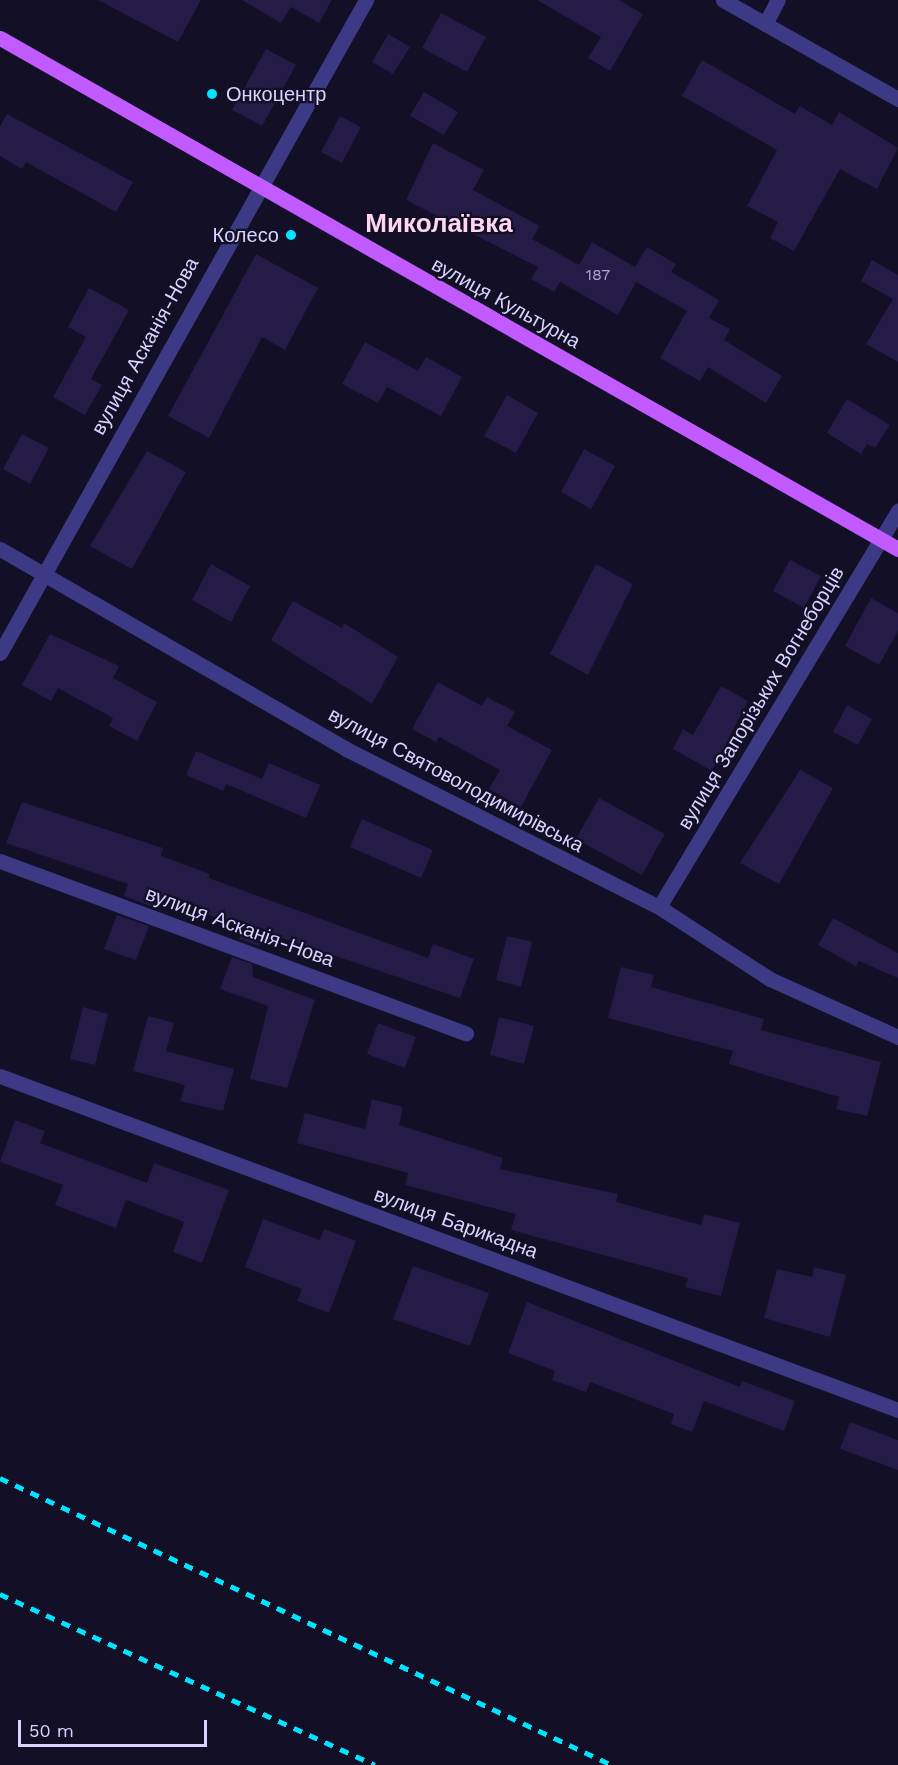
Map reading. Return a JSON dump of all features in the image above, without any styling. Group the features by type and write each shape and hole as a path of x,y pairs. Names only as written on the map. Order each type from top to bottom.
{"main road":[{"name":"вулиця Культурна","path":"2,44 898,549"}],"street":[{"name":"вулиця Асканія-Нова","path":"0,653 42,572 366,0"},
{"path":"723,0 898,99"},
{"path":"765,24 778,0"},
{"name":"вулиця Запорізьких Вогнеборців","path":"659,907 898,511"},
{"name":"вулиця Святоволодимирівська","path":"0,549 346,749 659,907 770,980 898,1037"},
{"name":"вулиця Асканія-Нова","path":"0,861 466,1033"},
{"name":"вулиця Барикадна","path":"0,1076 898,1410"}],"building":[{"path":"98,0 201,0 178,42"},
{"path":"242,0 332,0 319,23 291,7 281,23"},
{"path":"537,0 619,0 643,14 610,71 588,58 601,37"},
{"path":"441,13 486,37 467,72 422,48"},
{"path":"388,34 410,47 393,74 372,62"},
{"path":"266,49 296,65 262,126 232,110"},
{"path":"702,60 795,114 800,106 832,125 839,112 898,148 877,189 840,169 794,251 770,238 778,222 747,206 777,150 682,96"},
{"path":"424,92 458,112 444,135 410,116"},
{"path":"7,114 133,182 116,212 26,162 22,169 0,156 0,126"},
{"path":"340,116 361,127 342,163 321,152"},
{"path":"433,143 484,170 473,190 540,226 532,239 579,265 592,242 635,267 647,247 676,264 671,272 719,300 709,318 730,329 724,340 782,376 766,403 708,367 700,381 660,358 687,311 636,282 618,315 560,282 554,292 531,279 538,267 406,200"},
{"path":"256,254 318,288 285,350 262,337 209,438 168,416"},
{"path":"872,260 898,275 898,362 866,344 893,299 861,281"},
{"path":"89,288 129,310 91,379 102,385 85,415 53,397 86,337 68,327"},
{"path":"365,342 418,371 426,357 462,377 441,416 387,387 378,403 342,384"},
{"path":"507,395 538,413 516,453 484,436"},
{"path":"847,399 890,425 875,448 867,444 861,454 827,433"},
{"path":"22,434 49,448 30,484 3,469"},
{"path":"584,449 615,466 591,509 561,492"},
{"path":"147,451 186,472 132,569 90,546"},
{"path":"790,560 821,576 804,608 773,591"},
{"path":"211,564 250,586 231,622 192,600"},
{"path":"596,564 633,584 588,675 550,654"},
{"path":"871,598 898,613 898,631 879,665 845,646"},
{"path":"293,601 342,628 344,623 398,657 372,704 271,640"},
{"path":"50,634 119,666 113,678 157,702 137,741 109,726 113,718 58,688 51,701 22,685"},
{"path":"438,682 482,706 487,697 515,712 507,726 552,750 521,807 489,789 500,770 439,737 436,742 412,729"},
{"path":"721,686 748,701 712,771 673,749 683,729 693,735"},
{"path":"847,705 872,719 858,745 833,732"},
{"path":"196,751 262,779 269,763 320,785 306,818 226,784 223,791 186,775"},
{"path":"800,770 833,788 779,884 740,863"},
{"path":"599,798 665,834 642,875 576,839"},
{"path":"22,802 163,848 161,856 210,874 209,878 428,958 433,944 474,959 460,998 264,932 259,946 239,939 243,928 160,896 156,908 124,896 128,884 6,843"},
{"path":"362,819 433,850 421,878 350,847"},
{"path":"117,915 149,926 136,960 104,949"},
{"path":"833,918 898,953 898,978 859,961 856,966 818,945"},
{"path":"507,936 532,942 521,987 496,980"},
{"path":"232,957 252,964 253,977 315,1000 287,1088 250,1079 268,1006 220,989"},
{"path":"621,967 654,975 651,987 764,1019 761,1030 881,1062 867,1116 836,1109 839,1097 729,1064 733,1051 608,1018"},
{"path":"83,1007 108,1014 95,1065 70,1059"},
{"path":"148,1016 174,1023 166,1051 234,1069 223,1111 180,1101 185,1085 133,1071"},
{"path":"499,1017 534,1026 524,1064 490,1055"},
{"path":"378,1023 416,1037 405,1068 367,1054"},
{"path":"372,1099 403,1107 399,1125 503,1158 500,1169 618,1194 616,1202 701,1225 704,1214 740,1223 721,1296 685,1287 688,1278 511,1230 516,1214 405,1185 408,1173 297,1143 305,1113 365,1129"},
{"path":"15,1120 45,1131 40,1143 147,1183 154,1163 229,1190 202,1263 173,1252 184,1222 126,1200 116,1228 55,1205 63,1185 0,1162"},
{"path":"263,1219 320,1240 324,1229 356,1241 329,1313 297,1301 302,1289 245,1267"},
{"path":"413,1266 489,1293 470,1346 393,1319"},
{"path":"814,1267 846,1275 830,1337 764,1318 777,1269 812,1277"},
{"path":"527,1302 740,1387 742,1381 795,1401 784,1431 704,1401 692,1432 671,1424 674,1414 590,1382 586,1392 552,1380 555,1371 508,1353"},
{"path":"850,1422 898,1440 898,1470 840,1449"}],"railway":[{"path":"0,1478 612,1765"},
{"path":"0,1594 375,1765"}],"place":[{"name":"Онкоцентр","path":"212,94"},
{"name":"Колесо","path":"291,235"}],"district":[{"name":"Миколаївка","path":"439,224"}]}
